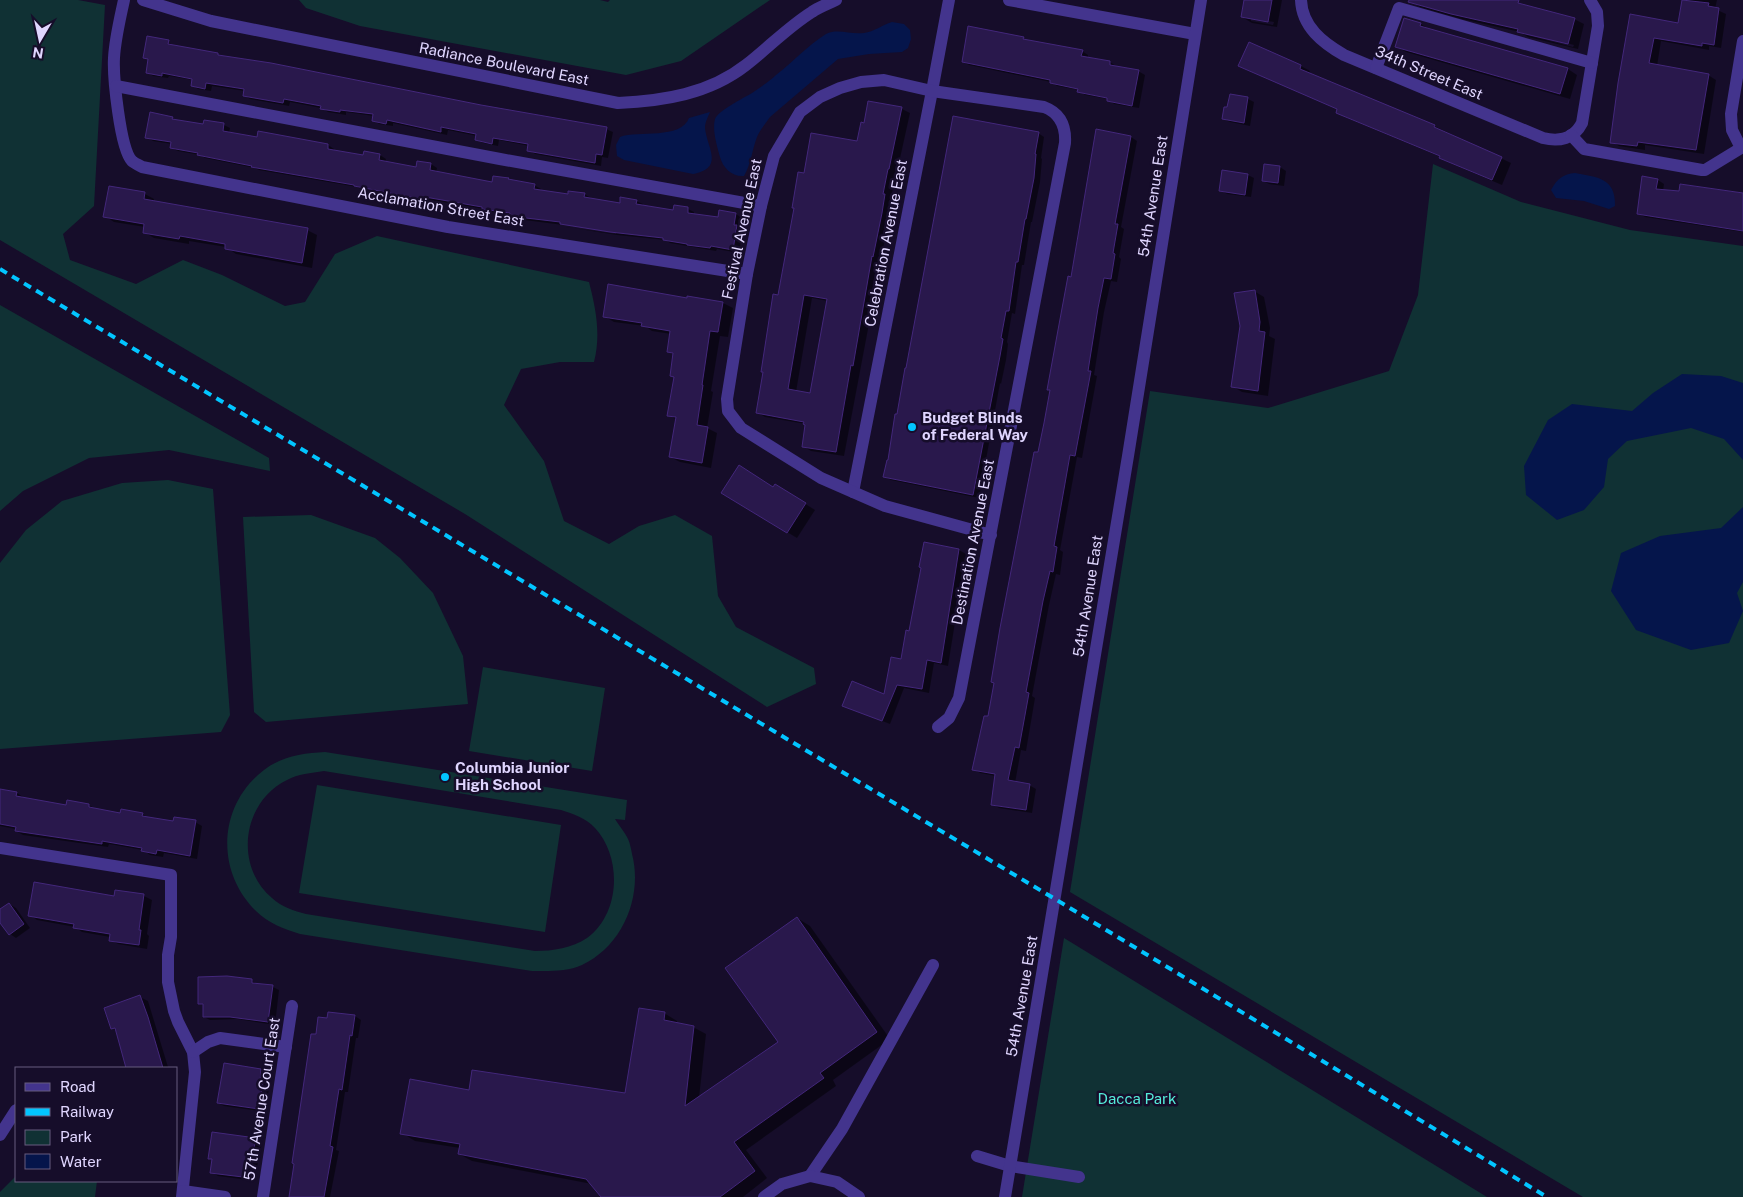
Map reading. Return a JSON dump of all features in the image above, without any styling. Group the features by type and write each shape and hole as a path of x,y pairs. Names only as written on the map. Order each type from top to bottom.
{"street":[{"path":"124,0 114,59 116,86 760,206"},
{"name":"Radiance Boulevard East","path":"143,0 211,21 618,103 651,102 679,96 713,85 745,66 812,11 836,0"},
{"name":"Celebration Avenue East","path":"853,492 949,0"},
{"path":"1009,0 1195,34"},
{"name":"54th Avenue East","path":"1005,1197 1201,0"},
{"name":"34th Street East","path":"1301,0 1304,16 1309,26 1327,46 1344,55 1543,138 1563,140 1571,135"},
{"path":"1592,2 1597,12 1598,26 1582,123 1579,129 1571,135 1584,149 1705,170 1741,148 1732,130 1731,114 1743,41"},
{"path":"1376,68 1399,8 1592,63"},
{"name":"Festival Avenue East","path":"853,492 821,478 741,428 728,410 727,399 747,274 760,206 774,156 800,112 820,97 840,88 861,82 884,80 932,91 1044,107 1058,114 1061,120"},
{"name":"Acclamation Street East","path":"116,86 122,139 126,152 132,161 142,167 448,227 747,274"},
{"name":"Destination Avenue East","path":"938,727 949,718 959,698 1065,143 1066,133 1061,120"},
{"path":"853,492 885,506 991,535"},
{"path":"0,848 170,875 171,937 168,955 168,982 176,1017 184,1036 194,1052 195,1072 183,1194 225,1197"},
{"path":"810,1176 842,1129 933,965"},
{"name":"57th Avenue Court East","path":"263,1197 292,1006"},
{"path":"194,1052 208,1042 220,1038 286,1047"},
{"path":"0,1135 15,1112"},
{"path":"977,1156 1010,1166 1079,1176"},
{"path":"764,1197 782,1184 810,1176 837,1182 860,1197"}],"green space":[{"path":"0,0 78,0 105,5 94,206 63,234 70,260 136,284 183,260 222,275 285,306 305,302 335,254 377,236 589,282 597,322 594,362 560,362 521,369 504,405 544,461 564,521 609,544 639,526 675,515 712,536 718,596 736,627 814,668 816,684 767,707 465,514 0,240"},
{"path":"299,0 600,0 608,2 610,0 770,0 681,61 626,75 360,26 306,8"},
{"path":"1433,164 1521,202 1630,230 1743,246 1743,1197 1583,1197 1070,892 1150,391 1268,408 1389,371 1418,295"},
{"path":"0,305 269,458 270,471 169,450 89,458 23,491 0,511"},
{"path":"168,480 213,489 230,715 221,732 0,749 0,563 26,530 62,501 122,483"},
{"path":"311,515 375,538 400,558 433,593 463,656 468,704 266,722 254,712 243,517"},
{"path":"483,667 605,688 592,771 469,751"},
{"path":"325,752 627,800 625,820 615,819 630,844 635,870 635,886 632,903 619,933 609,946 582,965 564,970 532,971 300,934 271,922 256,911 243,895 233,877 228,858 227,839 230,819 238,801 249,784 271,765 301,754","holes":["324,771 561,810 588,822 604,840 610,854 614,884 612,900 598,927 587,938 569,947 555,950 535,951 297,912 276,901 260,885 252,869 248,852 248,835 252,819 260,803 272,790 296,776"]},
{"path":"317,785 561,825 545,932 299,893"},
{"name":"Dacca Park","path":"1064,938 1487,1197 1022,1197"},
{"path":"15,1177 15,1182 97,1182 95,1197 0,1197 0,1192"}],"water":[{"path":"892,22 904,24 910,30 911,39 908,48 902,52 869,54 838,59 770,117 757,137 744,176 732,173 723,165 714,133 715,119 721,112 767,82 826,34 831,32 868,32"},
{"path":"710,112 705,128 712,156 709,167 703,171 693,174 624,160 617,156 616,145 620,137 668,132 684,125 689,118"},
{"path":"1575,173 1598,178 1609,184 1615,206 1609,209 1584,201 1556,198 1551,190 1556,183 1564,176"},
{"path":"1682,374 1721,376 1743,383 1743,460 1724,439 1691,428 1627,441 1608,459 1604,487 1584,510 1557,520 1526,495 1524,466 1548,420 1572,404 1632,411 1653,393"},
{"path":"1743,507 1743,582 1737,593 1743,611 1729,643 1691,650 1636,630 1611,591 1621,553 1660,536 1721,528"}],"building":[{"path":"1244,0 1272,0 1268,22 1241,17"},
{"path":"1409,0 1519,0 1518,3 1575,18 1568,44 1517,32 1518,29 1451,14 1408,2"},
{"path":"1682,0 1709,3 1708,6 1719,8 1714,45 1702,43 1702,46 1654,38 1649,63 1709,74 1696,150 1638,142 1637,146 1610,143 1630,14 1678,23"},
{"path":"1404,18 1421,23 1420,26 1568,68 1560,94 1395,47"},
{"path":"968,26 1083,50 1081,56 1110,61 1110,65 1139,70 1132,106 1107,101 1107,98 1077,92 1078,89 1050,83 1050,80 962,62"},
{"path":"147,36 169,40 168,44 218,53 218,55 271,63 481,105 607,127 602,155 596,154 595,163 527,151 528,144 493,138 492,144 475,140 476,134 441,127 441,132 387,120 386,124 372,121 373,114 320,109 321,106 284,99 283,103 243,96 244,89 206,83 205,89 191,86 192,79 162,73 162,76 146,73 148,59 143,58"},
{"path":"1249,42 1301,65 1300,69 1435,125 1434,127 1502,157 1492,180 1439,158 1440,156 1336,113 1337,109 1238,66"},
{"path":"1230,94 1248,97 1244,123 1222,119 1224,107 1227,107"},
{"path":"868,101 902,107 883,194 885,194 882,213 872,256 853,366 851,365 836,452 802,447 804,422 756,413 773,294 778,295 794,208 792,208 798,172 804,173 811,133 857,141 861,122 864,123","holes":["804,295 827,299 810,393 788,389"]},
{"path":"150,112 173,117 172,119 203,124 204,120 224,123 223,131 257,137 258,131 328,144 328,149 363,155 364,151 380,154 379,160 416,167 417,161 431,163 430,170 492,182 493,176 509,178 535,184 534,189 568,194 568,191 585,193 584,197 620,203 620,197 637,200 636,204 673,210 674,205 688,207 688,213 718,217 719,210 736,213 734,225 737,225 733,250 711,246 710,248 687,245 663,240 663,238 610,232 560,224 560,222 509,216 510,213 482,209 482,207 425,197 425,200 197,155 198,153 170,148 171,142 145,138"},
{"path":"953,116 1039,132 1035,154 1034,178 1018,262 1016,262 1009,311 1006,311 1000,356 973,495 883,477 906,368"},
{"path":"1096,129 1131,136 1115,224 1118,224 1111,279 1104,278 1088,371 1091,371 1075,456 1070,455 1054,546 1057,547 1053,572 1050,571 1043,601 1026,692 1029,693 1019,748 1015,747 1008,780 1030,784 1026,810 991,805 995,774 972,770 984,716 988,716 994,683 991,682 1000,628 1034,452 1038,452 1044,423 1050,390 1047,390 1068,276 1071,277"},
{"path":"1264,164 1280,166 1278,183 1262,181"},
{"path":"1222,170 1248,174 1245,195 1219,191"},
{"path":"1642,176 1658,179 1656,189 1679,191 1680,184 1743,193 1743,231 1637,214"},
{"path":"109,186 145,192 144,199 308,228 302,263 225,249 225,244 180,236 179,239 143,233 144,224 103,217"},
{"path":"608,284 687,298 687,296 723,302 718,332 710,331 702,385 697,425 708,427 702,463 669,457 676,417 667,416 674,377 670,376 673,353 667,352 670,331 641,326 642,323 603,317"},
{"path":"1255,290 1260,322 1259,331 1265,332 1258,391 1231,387 1240,326 1234,293"},
{"path":"739,465 773,487 775,484 806,503 787,533 721,493"},
{"path":"924,542 959,549 941,663 927,660 922,689 897,685 882,721 842,706 852,681 884,694 891,657 901,659 906,630 909,631"},
{"path":"0,789 17,792 16,796 66,805 67,800 89,804 89,807 120,813 121,809 143,813 142,816 173,821 174,817 196,820 190,856 157,850 156,854 141,851 142,848 102,841 102,844 15,831 16,827 0,824"},
{"path":"34,882 114,896 115,890 144,894 139,945 109,941 110,934 73,928 74,924 28,916"},
{"path":"9,903 24,924 9,935 0,923 0,909"},
{"path":"797,917 877,1032 820,1073 824,1078 734,1142 755,1171 720,1197 601,1197 586,1179 458,1154 460,1144 400,1134 410,1079 469,1090 472,1070 625,1093 639,1008 665,1012 664,1020 694,1026 685,1106 778,1042 725,968"},
{"path":"227,976 252,979 252,983 273,985 268,1022 230,1017 203,1017 203,1004 198,1004 198,977"},
{"path":"140,995 163,1067 126,1067 115,1028 111,1029 104,1008"},
{"path":"328,1012 355,1015 352,1036 350,1035 342,1090 339,1089 330,1146 333,1147 324,1197 289,1197 294,1164 292,1163 311,1034 316,1034 318,1017 327,1018"},
{"path":"224,1063 261,1069 260,1082 263,1082 259,1109 217,1103"},
{"path":"212,1132 256,1138 251,1164 245,1163 243,1177 210,1173 212,1159 208,1159"}],"railway":[{"path":"0,269 1055,899 1547,1197"}],"place":[{"name":"Budget Blinds of Federal Way","path":"912,427"},
{"name":"Columbia Junior High School","path":"445,777"}]}
